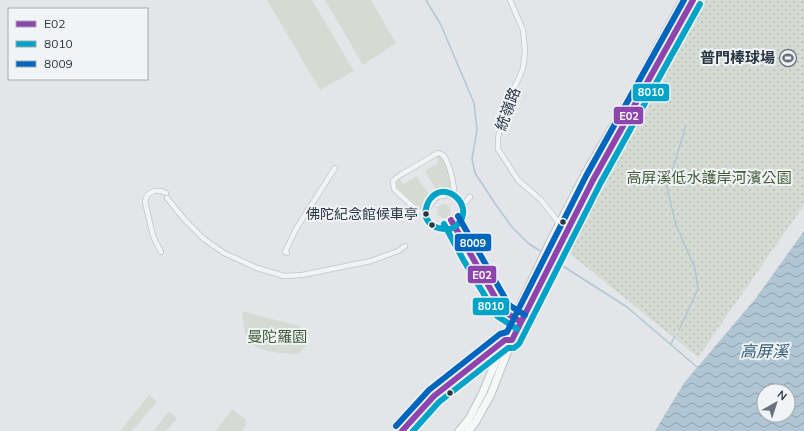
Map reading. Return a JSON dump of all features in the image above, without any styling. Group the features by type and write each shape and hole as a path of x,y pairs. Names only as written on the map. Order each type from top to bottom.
{"main road":[{"path":"468,431 475,423 491,394 509,340 551,240 585,174 630,97 683,0"},
{"path":"459,431 468,419 483,392 560,245 567,228 592,180 693,0"},
{"path":"402,431 434,396 509,340"}],"street":[{"name":"統嶺路","path":"510,0 523,30 525,51 523,68 511,94 498,137 498,149 518,180 541,200 560,224 567,228"},
{"path":"438,153 443,155 447,160 454,191 453,194 436,198 425,212 418,210 397,192 393,185 393,181 396,178 412,167 438,153"},
{"path":"287,253 285,252 296,229 335,168"},
{"path":"162,252 153,236 146,202 146,197 154,191 161,191 167,196 184,219 204,239 224,253 257,268 284,276 371,261 398,251 405,246"},
{"path":"470,197 460,210 463,226 498,283"}],"green space":[{"path":"267,0 312,0 354,71 320,90"},
{"path":"325,0 371,0 396,43 363,65"},
{"name":"高屏溪低水護岸河濱公園","path":"706,0 804,0 804,205 698,357 569,253 629,130"},
{"path":"437,156 441,156 445,161 452,190 448,193 439,194 425,171 438,163"},
{"path":"417,176 431,199 425,209 422,209 397,187 396,181 399,179 404,184"},
{"path":"441,204 447,204 451,208 451,214 447,218 441,218 437,214 437,208"},
{"name":"曼陀羅園","path":"242,311 299,326 304,332 306,346 298,354 267,351 260,348 248,339 245,333"},
{"path":"149,395 157,402 132,431 120,431"},
{"path":"233,409 246,420 245,427 242,431 215,431"},
{"path":"169,411 177,418 166,431 153,431"}],"water":[{"name":"高屏溪","path":"804,231 804,431 655,431 684,383 756,298"}],"waterway":[{"path":"426,0 441,25 474,103 477,130 472,159 475,173 512,227 529,244 542,252"},
{"path":"679,330 698,289 695,268 676,225 667,188 686,125"},
{"path":"555,261 627,307 697,367"},
{"path":"671,344 675,336"}],"transit line":[{"name":"8009","path":"396,426 429,390 500,334 507,332 586,176 684,0"},
{"name":"E02","path":"402,431 434,396 505,340 512,340 593,180 693,0"},
{"name":"8010","path":"413,431 439,402 508,348 514,348 519,344 600,184 700,4"},
{"name":"8010","path":"450,229 436,227 427,219 426,209 428,203 431,198 438,193 446,192 453,194 462,206 463,214 460,221 453,228"},
{"name":"8009","path":"458,216 509,305 525,315"},
{"name":"E02","path":"451,220 503,311 521,322"},
{"name":"8010","path":"444,224 497,316 517,329"}],"place":[{"name":"普門棒球場","path":"788,58"},
{"name":"佛陀紀念館候車亭","path":"426,214"}]}
